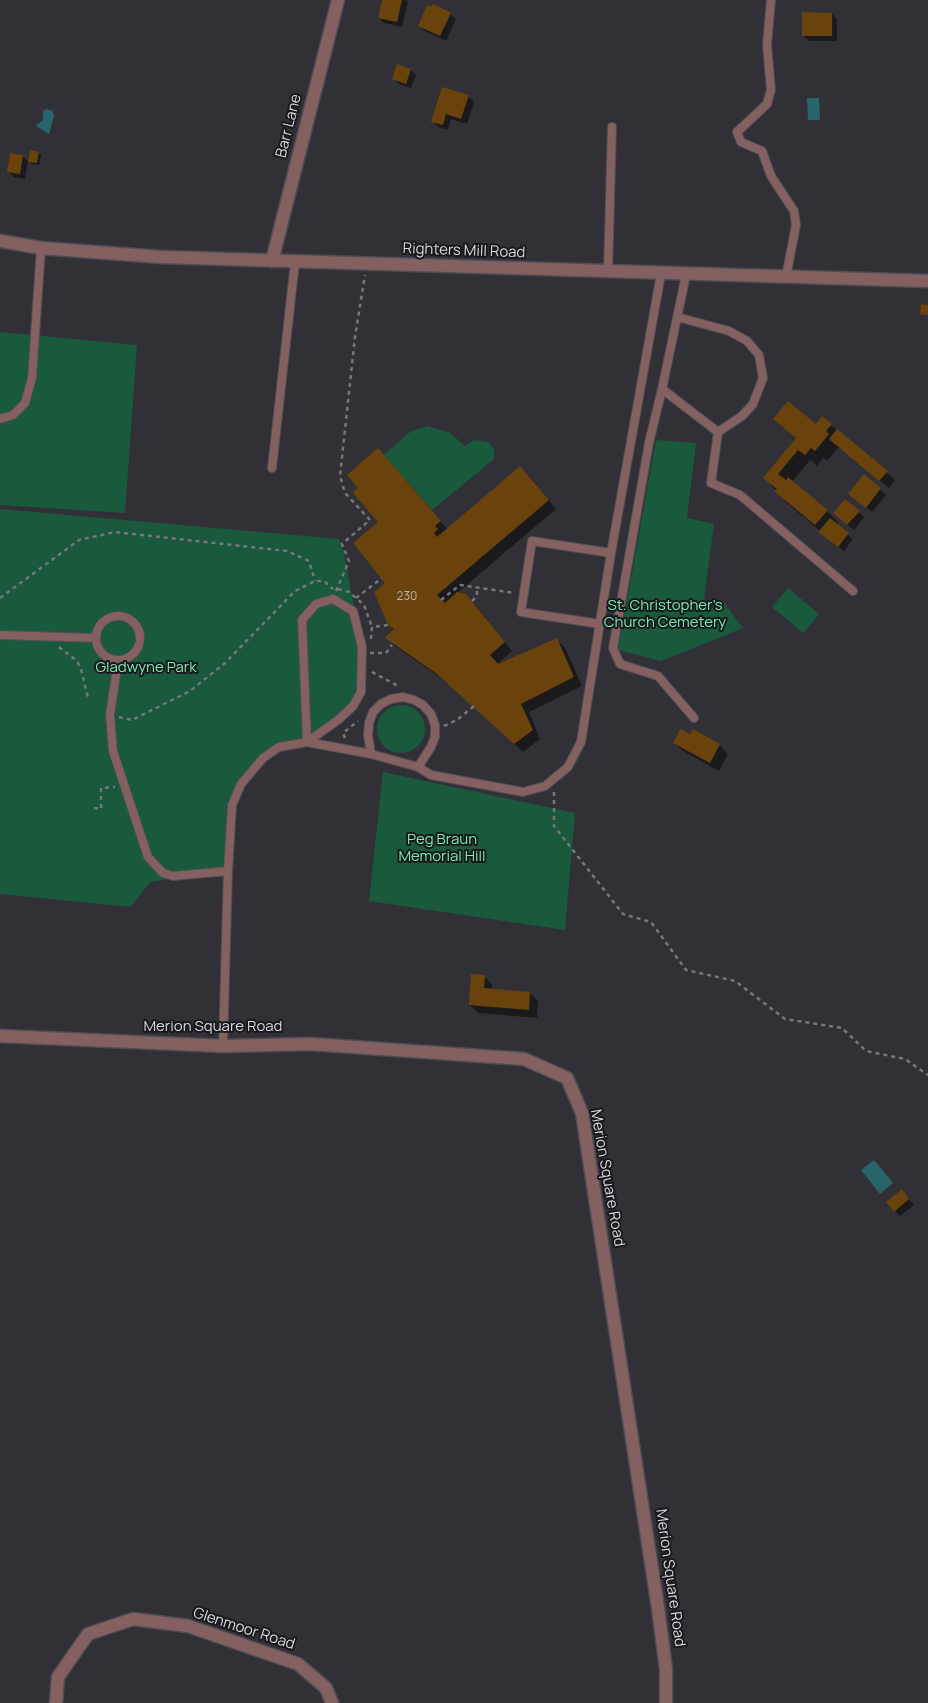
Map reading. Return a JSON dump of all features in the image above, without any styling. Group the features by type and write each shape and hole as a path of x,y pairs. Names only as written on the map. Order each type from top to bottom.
{"street":[{"name":"Barr Lane","path":"272,260 338,0"},
{"name":"Righters Mill Road","path":"0,241 41,248 161,257 686,275 928,281"},
{"name":"Merion Square Road","path":"0,1036 223,1046 311,1044 524,1059 567,1078 582,1114 658,1608 666,1669 666,1703"},
{"name":"Glenmoor Road","path":"56,1703 58,1677 88,1634 133,1620 188,1626 298,1664 326,1688 332,1703"}],"lane":[{"path":"771,0 767,45 771,90 767,104 737,132 741,142 762,151 774,182 794,211 796,225 786,277"},
{"path":"608,272 612,127"},
{"path":"0,419 13,415 25,402 32,378 41,248"},
{"path":"272,468 295,262"},
{"path":"223,1046 228,871 232,806 241,784 263,758 279,748 307,742 371,754 418,768 431,775 523,792 545,786 568,768 581,742 611,553 661,274"},
{"path":"686,275 649,443 613,648 620,664 658,676 694,718"},
{"path":"677,317 729,331 748,341 759,355 762,378 756,399 742,416 718,432 711,483 740,495 853,591"},
{"path":"662,389 718,432"},
{"path":"600,624 521,612 532,541 611,553"},
{"path":"333,599 353,611 362,647 361,692 353,706 338,720 307,742 302,620 316,604 333,599"},
{"path":"127,617 136,625 141,636 138,649 130,658 118,661 111,660 100,652 96,638 99,626 108,618 127,617"},
{"path":"0,636 96,638"},
{"path":"118,661 110,715 113,751 123,787 148,857 163,873 173,876 228,871"},
{"path":"371,754 368,735 369,723 373,712 381,704 391,699 402,697 414,700 423,705 431,714 435,736 431,747 418,768"}],"path":[{"path":"333,599 349,561 342,544 370,520 345,493 340,476 355,337 367,264"},
{"path":"0,598 79,540 116,532 287,551 309,561 315,581"},
{"path":"356,598 382,578"},
{"path":"110,715 132,720 190,691 226,663 285,599 295,591 315,581 324,581 332,589 337,588 349,592 364,605 372,627 371,662"},
{"path":"441,600 460,585 524,595"},
{"path":"472,601 477,596 477,588"},
{"path":"372,627 388,625"},
{"path":"52,645 66,651 77,661 82,669 88,698"},
{"path":"370,653 386,653 392,645"},
{"path":"372,680 372,672 402,687 394,690"},
{"path":"442,730 442,724 457,720 474,706"},
{"path":"352,740 345,738 343,734 359,720 361,727"},
{"path":"554,778 554,826 623,914 651,922 686,970 735,981 785,1019 842,1028 866,1051 905,1059 928,1076"},
{"path":"94,808 101,809 102,788 123,787"}],"green space":[{"path":"0,332 137,345 125,513 0,505"},
{"path":"427,426 450,433 465,446 474,440 488,442 494,449 494,459 432,510 384,455 410,432"},
{"name":"St. Christopher’s Church Cemetery","path":"656,440 696,443 687,518 714,524 704,598 711,609 723,602 743,628 661,661 618,650"},
{"name":"Gladwyne Park","path":"0,509 339,539 342,544 362,647 361,692 353,706 307,742 279,747 252,770 232,805 228,871 150,882 131,907 0,894"},
{"path":"788,588 819,614 803,633 772,607"},
{"path":"401,705 410,707 418,712 423,720 425,729 423,738 418,746 410,751 401,753 392,751 384,746 379,738 377,729 379,720 384,712 392,707"},
{"name":"Peg Braun Memorial Hill","path":"383,772 575,813 565,930 369,901"}],"water":[{"path":"807,98 819,98 820,120 808,120"},
{"path":"46,109 53,111 54,116 49,134 36,126 43,120 43,111"},
{"path":"874,1160 893,1183 880,1194 861,1170"}],"building":[{"path":"382,0 402,0 397,22 378,18"},
{"path":"433,4 451,13 440,36 418,26 427,5 431,7"},
{"path":"802,12 832,13 832,36 802,36"},
{"path":"397,64 411,69 406,84 392,79"},
{"path":"442,87 469,95 461,119 446,114 443,125 431,122"},
{"path":"30,150 39,152 37,163 28,162"},
{"path":"10,153 23,155 20,174 7,172"},
{"path":"921,304 928,305 928,315 920,314"},
{"path":"788,401 816,424 822,416 832,424 826,431 829,434 815,451 811,448 805,455 798,450 778,474 786,480 788,477 828,510 815,525 774,491 777,489 763,478 796,438 773,419"},
{"path":"837,429 888,471 879,481 829,439"},
{"path":"378,448 441,521 435,526 438,529 434,533 437,537 520,466 549,500 437,595 445,603 457,592 466,594 505,642 490,655 498,664 557,638 574,677 521,704 533,730 514,744 437,674 385,638 394,629 388,625 374,592 385,583 353,543 378,522 352,492 358,488 347,475"},
{"path":"864,474 881,488 866,508 848,494"},
{"path":"845,499 860,511 847,525 833,513"},
{"path":"830,518 849,533 838,547 818,532"},
{"path":"680,729 690,734 693,729 720,744 710,763 673,743"},
{"path":"471,974 485,975 484,988 530,992 529,1010 469,1005"},
{"path":"902,1189 909,1199 894,1212 886,1202"}]}
